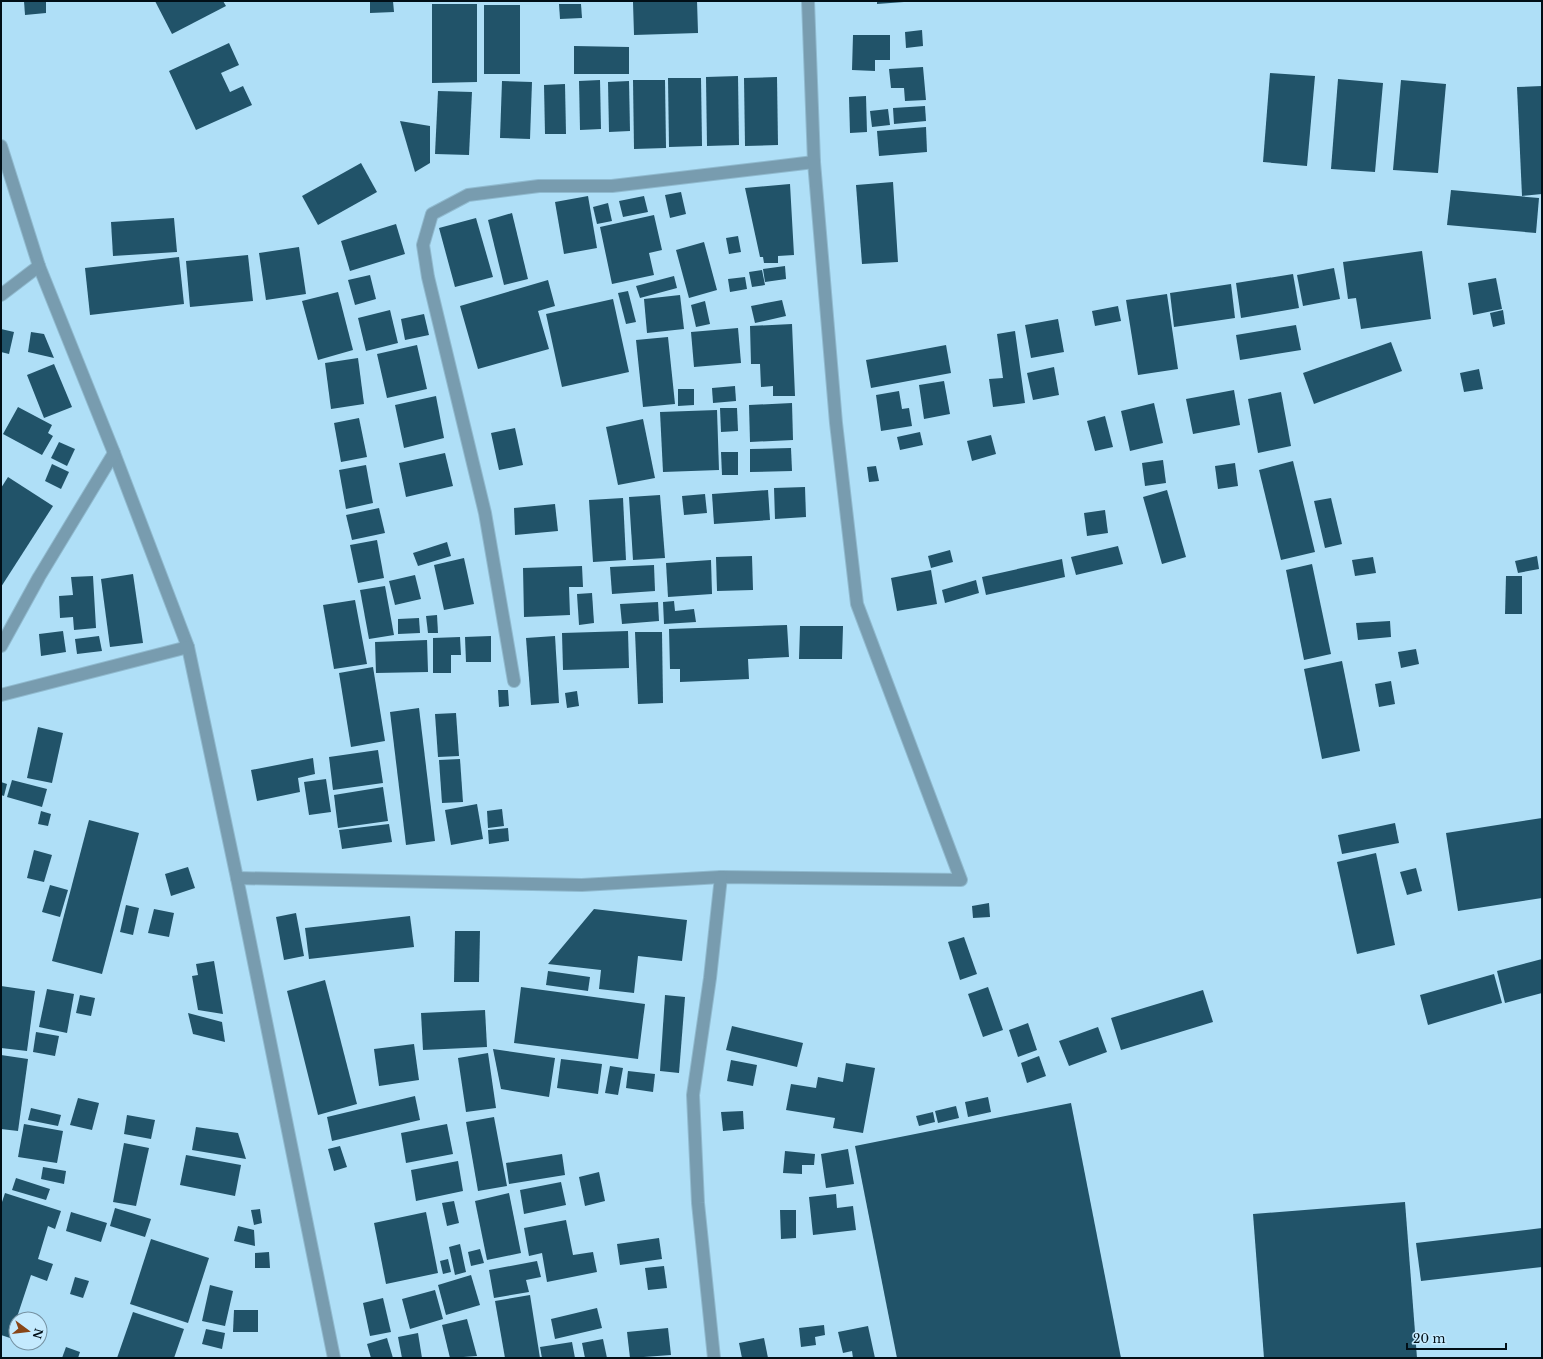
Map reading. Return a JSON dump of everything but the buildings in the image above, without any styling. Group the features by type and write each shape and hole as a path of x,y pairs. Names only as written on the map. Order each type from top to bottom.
{"street":[{"path":"237,878 582,885 721,877 961,880 856,604 836,423 814,162 808,1"},
{"path":"1,146 39,266 114,453 188,647 237,878 334,1358"},
{"path":"514,681 485,513 428,277 423,245 432,214 468,195 539,186 612,186 814,162"},
{"path":"1,295 39,266"},
{"path":"1,646 39,577 114,453"},
{"path":"1,695 188,647"},
{"path":"714,1358 698,1203 693,1094 710,978 721,877"}]}
